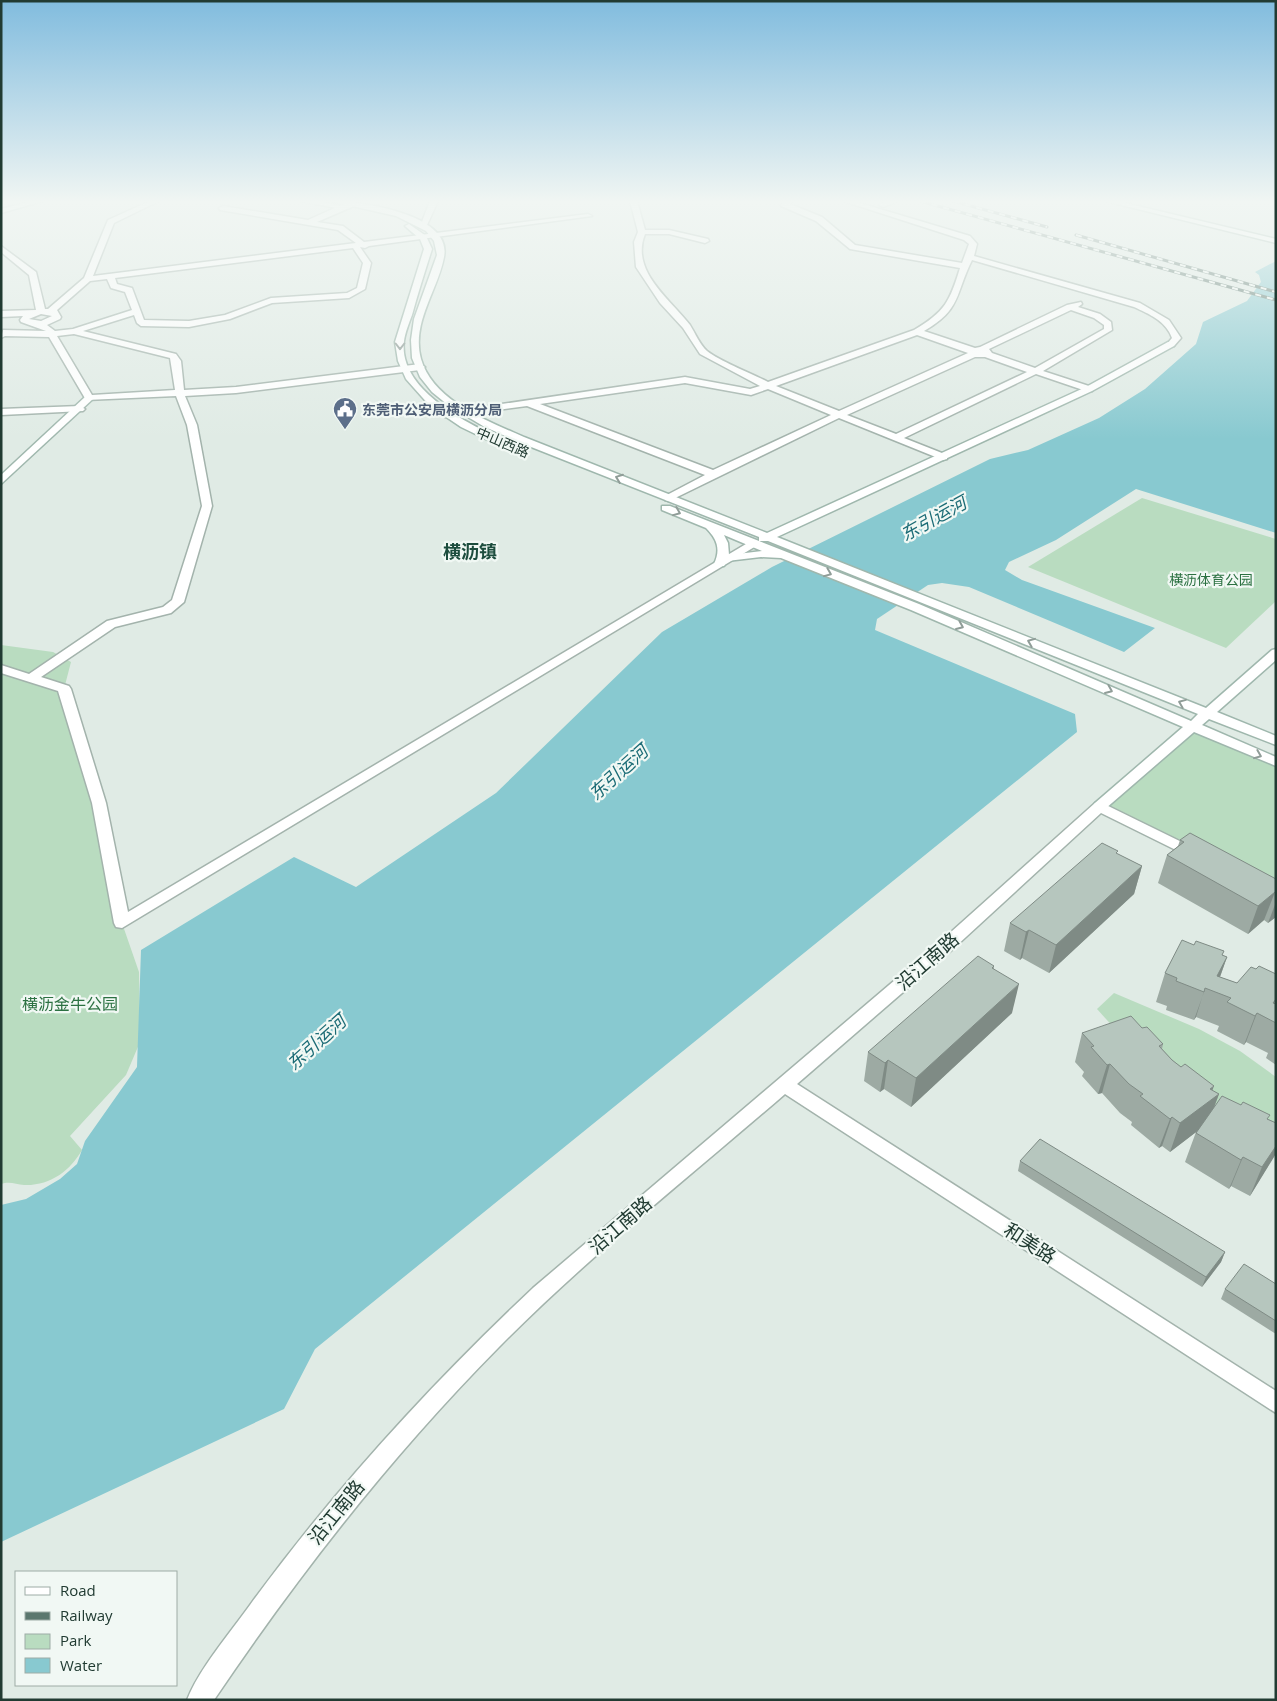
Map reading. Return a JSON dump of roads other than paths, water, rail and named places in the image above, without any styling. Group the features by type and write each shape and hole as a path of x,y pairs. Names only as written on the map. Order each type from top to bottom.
{"street":[{"path":"36,280 50,332 88,398"},
{"path":"35,323 86,280"},
{"path":"111,280 114,286 129,290 141,323 189,324 227,317 271,301 349,295 361,289 363,280"},
{"name":"中山西路","path":"420,280 399,342 400,357 404,369 416,388 448,415 478,432 508,445 708,525 795,548 920,603"},
{"name":"中山西路","path":"433,280 414,341 416,356 420,367 432,385 465,412 520,440 721,518 761,540 783,555 920,603"},
{"path":"649,280 663,301 686,326 698,346 713,359 768,386 943,457"},
{"path":"448,415 685,380 711,383 752,392 917,332 938,321 951,307 961,280"},
{"path":"1,669 64,689 99,803 122,924 761,540 1089,389 1171,344 1177,338 1176,332 1152,312 1052,280"},
{"path":"669,498 713,474 979,352 1100,294"},
{"path":"896,438 1036,370 1104,333 1109,328 1108,324 1101,318 1070,307"},
{"path":"1,335 3,333 74,331 136,310"},
{"path":"1,314 44,314"},
{"path":"1,314 35,323 50,332"},
{"path":"24,320 44,314"},
{"path":"31,678 111,624 167,610 178,602 207,506 192,426 180,394 176,361 173,356 74,331"},
{"path":"917,332 1089,389"},
{"path":"88,398 236,390 420,367"},
{"path":"1,481 80,409 88,398"},
{"path":"526,403 713,474"},
{"path":"1,412 80,409"},
{"path":"721,518 763,524 800,521"},
{"path":"795,548 792,538 800,521"},
{"path":"708,525 718,534 723,544 725,561"},
{"path":"725,561 761,554 783,555"},
{"path":"920,603 1276,741"},
{"path":"920,603 1191,727 1276,762"},
{"name":"沿江南路","path":"199,1700 276,1589 321,1529 410,1424 454,1377 540,1294 948,944 1100,806 1191,727 1210,714 1276,653"},
{"path":"1100,806 1206,859"},
{"name":"和美路","path":"784,1084 1276,1402"}],"water":[{"name":"东引运河","path":"1261,280 1276,280 1276,533 1136,489 1056,540 1009,562 1005,570 1022,580 1155,628 1124,652 969,587 942,583 928,585 877,619 875,630 1075,714 1077,732 315,1349 284,1409 1,1542 1,1205 26,1199 60,1179 77,1164 85,1141 137,1067 141,950 294,857 356,887 496,793 662,632 772,567 990,459 1028,450 1099,418 1145,389 1196,344 1203,322 1247,301"}],"railway":[{"path":"1205,280 1276,300"},
{"path":"1235,280 1276,292"}],"place":[{"name":"东莞市公安局横沥分局","path":"345,430"}],"district":[{"name":"横沥镇","path":"470,551"}],"park label":[{"name":"横沥体育公园","path":"1211,579"},
{"name":"横沥金牛公园","path":"70,1004"}]}
